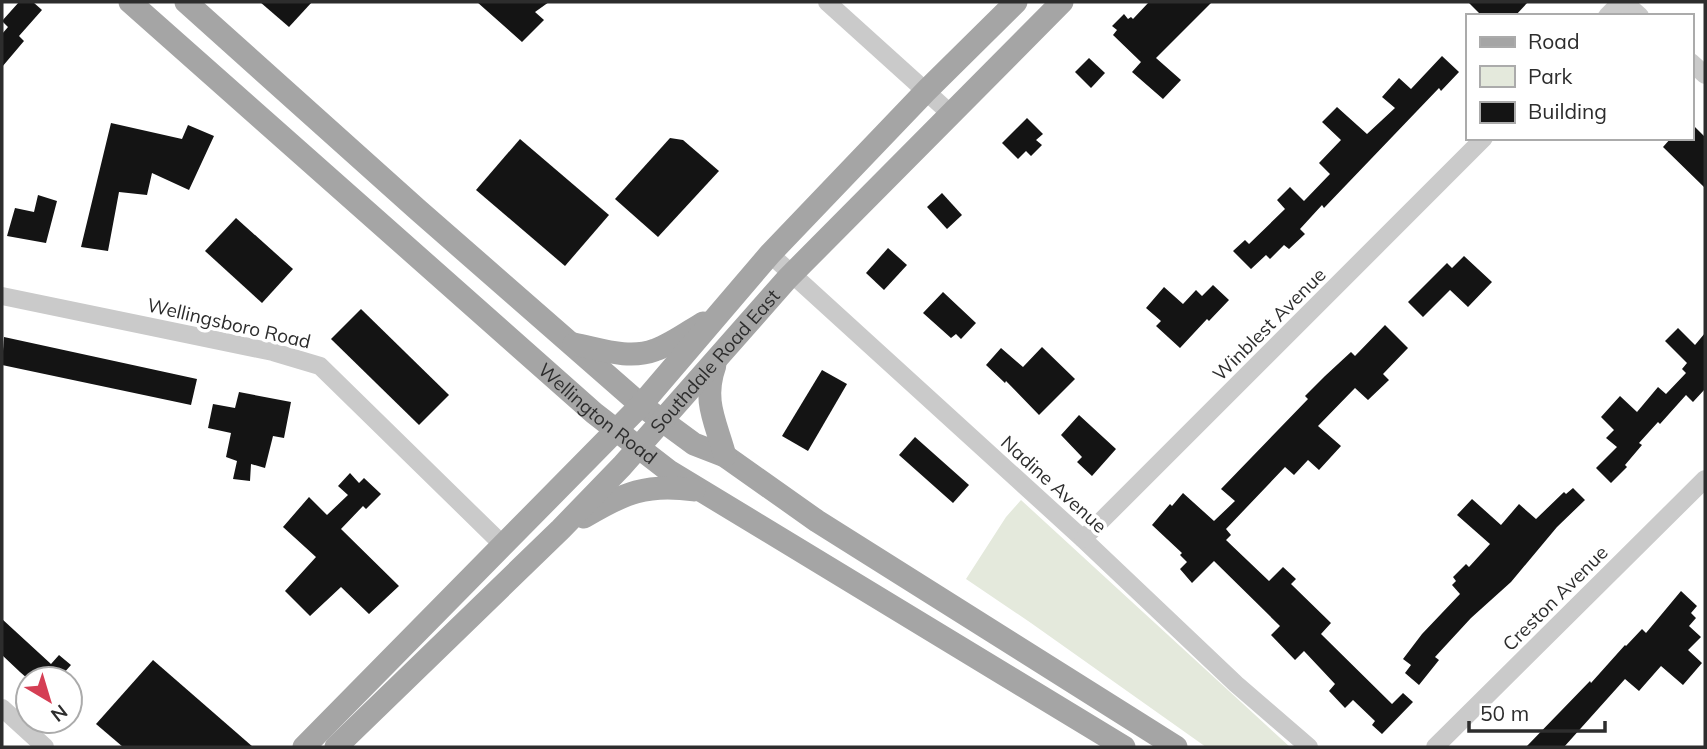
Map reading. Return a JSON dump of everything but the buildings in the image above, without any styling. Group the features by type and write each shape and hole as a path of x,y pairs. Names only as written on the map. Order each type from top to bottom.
{"main road":[{"name":"Wellington Road","path":"130,2 569,391 669,471 1124,747"},
{"name":"Wellington Road","path":"187,2 418,210 641,405 694,444 725,456 817,522 1176,747"},
{"name":"Southdale Road East","path":"304,747 641,405 770,254 926,91 1016,2"},
{"name":"Southdale Road East","path":"336,747 561,529 663,420 792,274 1062,2"},
{"path":"206,68 230,42"},
{"path":"571,344 626,355 655,351 720,312"},
{"path":"717,359 708,382 708,393 712,416 725,456"},
{"path":"561,529 620,495 637,490 663,486 704,492"}],"street":[{"path":"827,2 951,114"},
{"path":"1609,14 1622,2 1637,14"},
{"name":"Winblest Avenue","path":"1083,539 1482,140"},
{"name":"Nadine Avenue","path":"770,254 1083,539 1236,684 1309,747"},
{"name":"Wellingsboro Road","path":"2,296 273,352 320,366 503,545"},
{"name":"Creston Avenue","path":"1435,747 1705,479"},
{"path":"2,708 45,747"}],"green space":[{"path":"1021,500 1290,747 1206,747 966,579 1006,517"}]}
